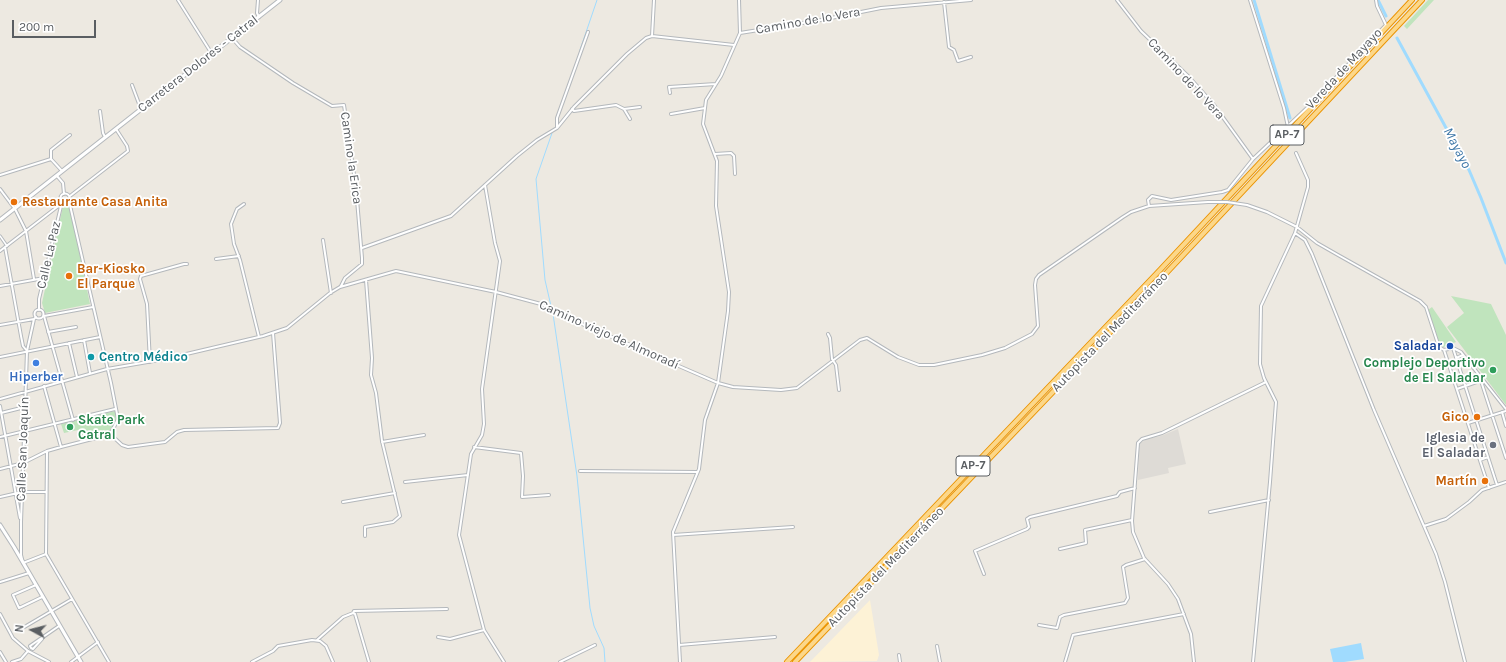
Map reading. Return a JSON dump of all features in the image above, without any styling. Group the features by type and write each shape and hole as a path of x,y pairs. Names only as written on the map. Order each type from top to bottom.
{"highway":[{"name":"Autopista del Mediterráneo","path":"787,662 1160,270 1412,0"},
{"name":"Autopista del Mediterráneo","path":"795,662 1167,273 1422,0"}],"street":[{"path":"178,0 212,54"},
{"path":"258,0 257,13 259,17"},
{"name":"Carretera Dolores - Catral","path":"0,220 280,0"},
{"path":"652,36 654,0"},
{"path":"680,662 673,535 677,521 699,469 705,420 718,383 729,292 716,206 717,168 715,154 706,133 704,124 706,100 721,76 740,33 739,0"},
{"name":"Camino de lo Vera","path":"740,33 821,20 881,8 971,0"},
{"name":"Camino de lo Vera","path":"1117,0 1141,31 1214,105 1253,160"},
{"path":"1250,0 1284,108 1288,127"},
{"name":"Vereda de Mayayo","path":"1149,206 1148,200 1152,196 1171,200 1228,190 1253,160 1288,127 1386,25 1377,6 1376,0"},
{"path":"944,2 949,47 954,50 958,61 971,57"},
{"path":"557,128 557,118 588,32"},
{"path":"362,248 451,216 517,156 537,140 557,128 572,109 640,42 652,36 734,45"},
{"name":"Camino la Erica","path":"232,38 240,47 293,83 332,106 344,105 356,188 362,248 362,264 345,278 340,287"},
{"path":"670,93 669,87 716,84"},
{"path":"132,85 141,109"},
{"path":"572,109 574,111 616,105 624,109 630,119"},
{"path":"624,109 640,107"},
{"path":"671,114 706,108"},
{"path":"100,111 105,138"},
{"path":"0,469 23,463 47,451 104,436 112,431 118,419 108,369 69,201 70,196 128,151 127,146 116,129"},
{"path":"62,172 51,159 51,150 70,135"},
{"path":"715,154 731,153 734,156 735,174"},
{"path":"1254,662 1269,500 1276,402 1266,382 1260,364 1261,306 1297,227 1308,187 1308,180 1296,153"},
{"path":"0,175 51,159"},
{"path":"57,176 63,183 64,194 61,197 62,203"},
{"path":"485,185 495,244 500,261 482,388 484,424 482,435 471,454 459,535 484,630 504,662"},
{"path":"0,189 15,209 26,231 34,279"},
{"path":"64,194 70,196"},
{"path":"0,198 4,195"},
{"path":"0,251 62,203 69,201"},
{"name":"Camino viejo de Almoradí","path":"0,399 90,373 150,362 273,333 287,328 331,292 340,287 396,271 496,292 541,304 582,324 718,383 733,387 781,390 797,388 860,340 866,338 898,357 918,365 928,366 970,358 1005,348 1032,334 1038,326 1035,285 1036,279 1039,275 1112,224 1131,212 1149,206 1227,202 1247,205 1267,212 1297,227 1317,243 1423,303 1426,307 1438,345 1444,350 1489,488"},
{"name":"Calle La Paz","path":"39,310 39,299 62,203"},
{"path":"244,204 236,209 231,224 234,244 239,256 259,337"},
{"path":"1294,233 1305,240 1312,254 1374,410 1436,554 1445,582 1465,662"},
{"path":"0,236 6,246 18,321 23,346 27,351"},
{"path":"323,240 331,292"},
{"path":"216,259 239,256"},
{"path":"150,362 148,309 140,276 187,264"},
{"path":"0,286 44,278"},
{"path":"365,536 365,527 393,522 400,516 382,442 376,393 371,375 372,358 366,280"},
{"path":"0,325 94,307"},
{"path":"27,351 35,318 35,312 39,310 43,312 73,420"},
{"path":"48,332 76,327"},
{"path":"109,433 122,445 128,447 165,442 177,432 184,430 278,428 280,423 273,333"},
{"path":"828,334 830,338 833,360 836,365 839,390"},
{"path":"0,357 100,337"},
{"path":"84,340 90,373"},
{"path":"69,343 77,377"},
{"path":"1444,350 1453,348 1463,355 1482,380 1489,386 1506,410 1468,423"},
{"path":"1453,348 1497,485"},
{"name":"Calle San Joaquín","path":"21,522 27,351"},
{"path":"1456,358 1463,355"},
{"path":"1457,389 1482,380"},
{"path":"1482,380 1506,458"},
{"path":"1194,662 1191,634 1178,599 1173,591 1145,559 1133,532 1132,520 1138,443 1142,439 1162,433 1266,382"},
{"path":"44,386 61,447"},
{"path":"1484,389 1489,386"},
{"path":"0,406 21,522 21,548 23,563"},
{"path":"1,413 25,407"},
{"path":"0,437 116,409"},
{"path":"1501,412 1506,426"},
{"path":"382,442 424,435"},
{"path":"474,447 521,453 523,476 522,497 549,495"},
{"path":"47,451 46,554 109,662"},
{"path":"1480,460 1488,457"},
{"path":"580,471 698,472"},
{"path":"405,482 468,475"},
{"path":"1424,526 1446,519 1482,490 1506,482"},
{"path":"984,574 975,551 1027,529 1027,519 1030,517 1117,496 1120,492 1135,488"},
{"path":"0,498 22,492 46,492"},
{"path":"343,502 395,493"},
{"path":"1210,512 1269,500"},
{"path":"1060,549 1086,543 1085,530 1132,520"},
{"path":"0,525 18,553 42,597 81,662"},
{"path":"673,535 794,527"},
{"path":"14,547 18,549 21,548"},
{"path":"18,553 21,548"},
{"path":"23,563 46,554"},
{"path":"1039,625 1057,628 1060,617 1064,615 1125,603 1128,598 1123,568 1145,559"},
{"path":"0,582 29,573"},
{"path":"36,585 14,595 19,608 42,597"},
{"path":"21,629 72,599"},
{"path":"317,640 343,617 354,611 414,611 447,609"},
{"path":"353,612 355,614 369,662"},
{"path":"0,614 13,638 28,651 49,662"},
{"path":"1065,662 1073,635 1184,614"},
{"path":"42,639 33,649 31,648 30,646 59,626"},
{"path":"438,637 450,639 484,630"},
{"path":"679,645 775,637"},
{"path":"252,662 273,651 278,646 312,640 320,641 326,646 333,662"},
{"path":"71,662 98,642"},
{"path":"560,662 595,645"},
{"path":"937,646 940,662"},
{"path":"12,662 21,659 28,651"},
{"path":"0,652 6,662"},
{"path":"899,655 900,662"}],"shaded area":[{"path":"1178,429 1186,464 1168,468 1169,473 1138,480 1139,444 1147,439 1161,436"},
{"path":"870,600 879,655 877,661 810,662"}],"green space":[{"path":"1428,0 1434,0 1407,29 1404,26"},
{"path":"65,204 70,207 90,304 45,313 42,303 63,206"},
{"name":"Complejo Deportivo de El Saladar","path":"1451,296 1491,304 1506,335 1506,405 1447,327 1464,313"},
{"path":"1432,307 1456,342 1441,348 1428,310"},
{"path":"115,411 117,419 116,422 111,430 104,435 81,440 78,430 64,433 61,424"}],"water":[{"path":"1361,643 1364,659 1333,662 1330,649"}],"waterway":[{"path":"580,50 597,0"},
{"path":"1254,0 1290,118"},
{"path":"1378,0 1386,16"},
{"name":"Mayayo","path":"1397,38 1469,170 1506,263"},
{"path":"551,306 545,280 536,179 552,133"},
{"path":"553,314 577,476 590,608 594,626 604,648 605,662"}],"place":[{"name":"Restaurante Casa Anita","path":"14,202"},
{"name":"Bar-Kiosko El Parque","path":"69,276"},
{"name":"Saladar","path":"1450,346"},
{"name":"Centro Médico","path":"91,357"},
{"name":"Hiperber","path":"36,363"},
{"name":"Complejo Deportivo de El Saladar","path":"1493,370"},
{"name":"Gico","path":"1477,417"},
{"name":"Skate Park Catral","path":"70,427"},
{"name":"Iglesia de El Saladar","path":"1493,445"},
{"name":"Martín","path":"1485,481"}]}
